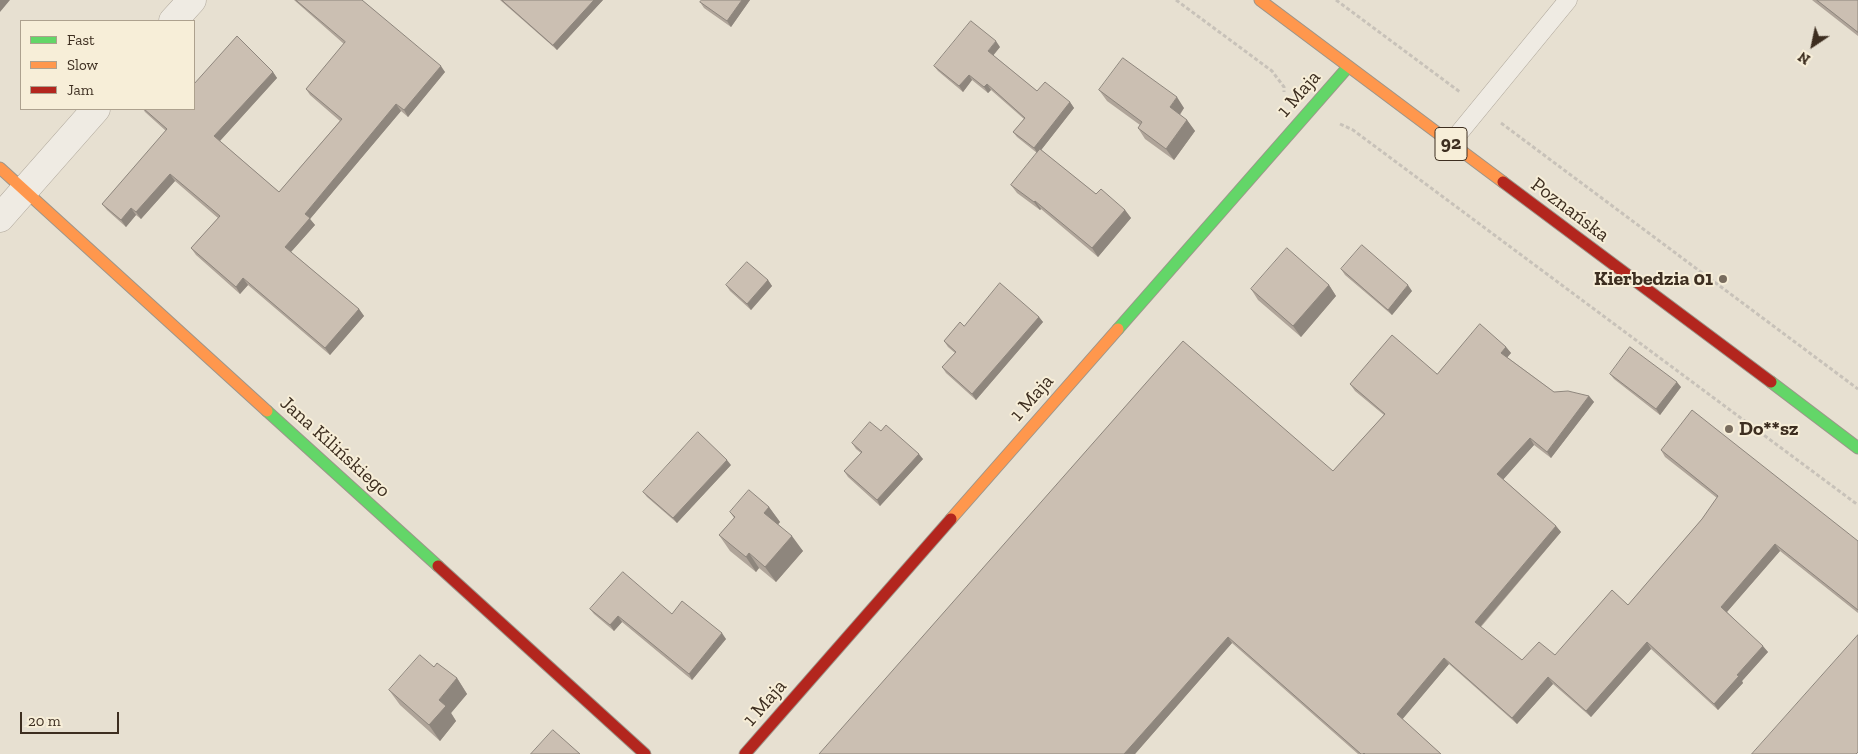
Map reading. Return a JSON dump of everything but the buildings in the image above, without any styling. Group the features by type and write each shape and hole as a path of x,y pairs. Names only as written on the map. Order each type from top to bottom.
{"street":[{"path":"174,20 192,0"},
{"name":"Poznańska","path":"1260,0 1858,448"},
{"name":"1 Maja","path":"745,754 1348,67"},
{"path":"0,218 95,110"},
{"name":"Jana Kilińskiego","path":"0,168 645,754"}],"lane":[{"path":"1450,144 1568,0"}],"path":[{"path":"1176,0 1272,71 1284,87 1283,96"},
{"path":"1336,0 1858,389"},
{"path":"1338,123 1353,130 1858,505"}],"traffic: fast":[{"path":"1118,329 1348,67"},
{"path":"1771,382 1858,448"},
{"path":"267,411 438,566"}],"traffic: slow":[{"path":"1260,0 1503,182"},
{"path":"0,168 267,411"},
{"path":"951,519 1118,329"}],"traffic: jam":[{"path":"1503,182 1771,382"},
{"path":"745,754 951,519"},
{"path":"438,566 645,754"}],"place":[{"name":"Kierbedzia 01","path":"1723,279"},
{"name":"Do**sz","path":"1729,429"}]}
